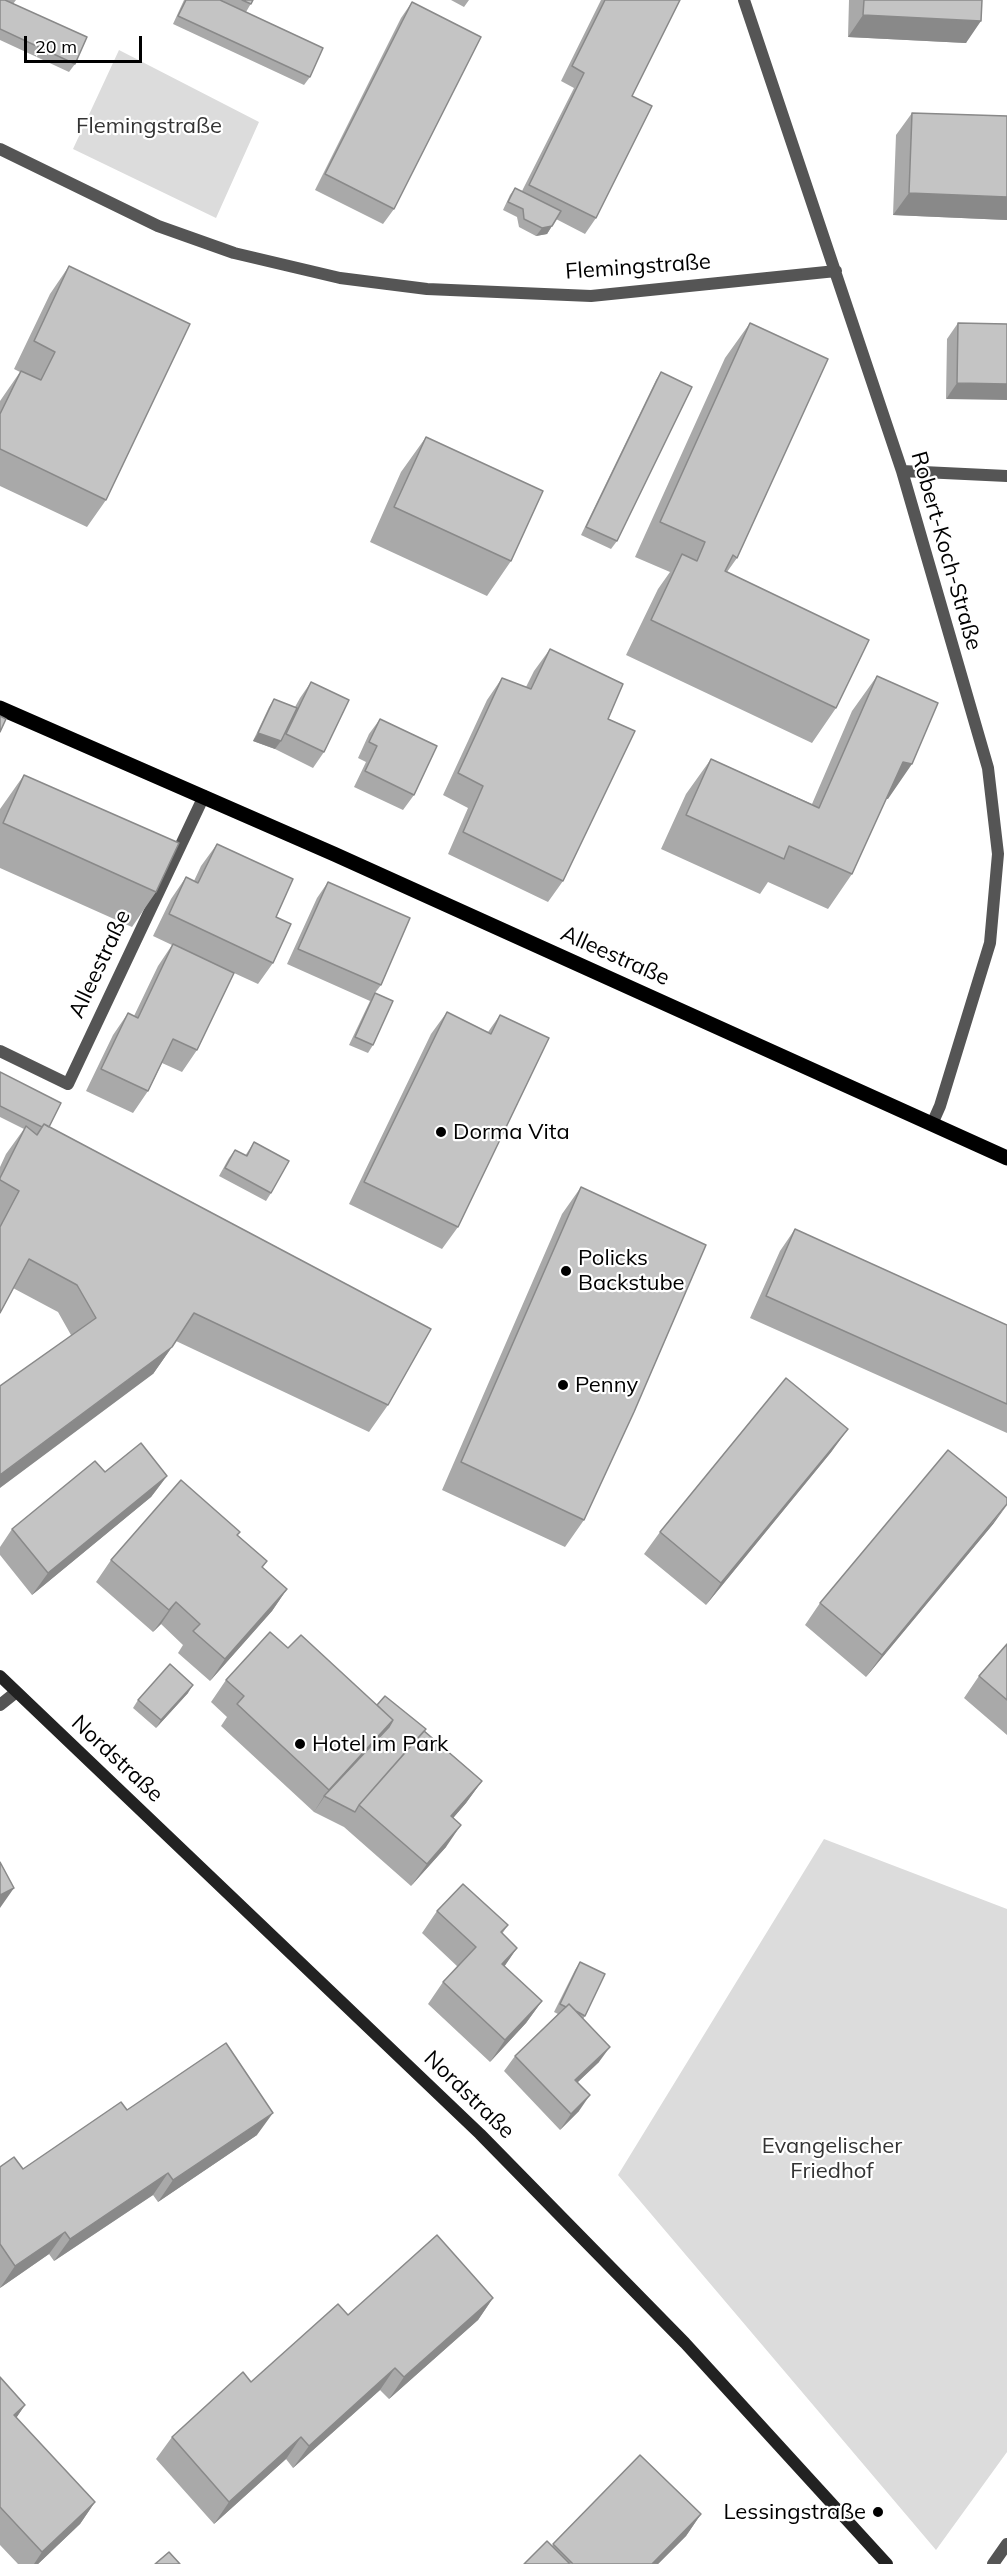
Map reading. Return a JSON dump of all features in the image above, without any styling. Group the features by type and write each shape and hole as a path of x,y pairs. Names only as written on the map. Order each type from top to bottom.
{"main road":[{"name":"Alleestraße","path":"0,708 204,796 1007,1158"}],"street":[{"name":"Robert-Koch-Straße","path":"744,0 902,471 988,768 998,854 990,943 940,1106 932,1124"},
{"name":"Flemingstraße","path":"0,149 158,226 234,253 340,278 427,289 591,296 836,271"},
{"path":"902,471 1007,476"},
{"name":"Alleestraße","path":"0,1051 68,1084 204,796"},
{"name":"Nordstraße","path":"0,1676 15,1693 480,2134 685,2343 887,2564"},
{"path":"0,1705 15,1693"},
{"path":"993,2564 1007,2544"}],"green space":[{"name":"Flemingstraße","path":"119,50 259,122 216,218 73,149"},
{"name":"Evangelischer Friedhof","path":"824,1839 1007,1909 1007,2452 936,2550 618,2175"}],"building":[{"path":"0,0 5,0 87,37 75,64 0,29"},
{"path":"186,0 220,0 323,48 310,77 178,16"},
{"path":"605,0 680,0 632,96 652,106 596,218 529,185 584,73 572,66"},
{"path":"864,0 982,0 981,21 863,15"},
{"path":"412,2 481,37 394,209 325,174"},
{"path":"912,113 1007,116 1007,197 909,193"},
{"path":"515,188 561,211 552,226 542,228 524,219 523,209 508,202"},
{"path":"69,266 190,324 106,500 0,449 0,414 21,371 41,380 55,352 34,341"},
{"path":"750,323 828,359 737,558 733,555 725,571 869,640 836,708 651,620 682,554 697,561 705,542 660,522"},
{"path":"958,323 1007,324 1007,384 957,383"},
{"path":"661,372 692,387 617,541 586,527"},
{"path":"426,437 543,491 511,561 394,507"},
{"path":"550,649 623,684 608,719 635,731 563,881 463,832 483,786 458,773 502,678 531,689"},
{"path":"877,676 938,703 912,764 903,762 852,874 789,846 784,859 686,815 711,759 819,808"},
{"path":"311,682 349,700 324,752 286,734"},
{"path":"274,699 297,708 281,741 258,733"},
{"path":"0,716 6,719 0,732"},
{"path":"380,719 437,746 414,795 365,771 377,746 369,742"},
{"path":"24,775 179,843 156,892 3,823"},
{"path":"217,844 293,879 276,917 291,924 273,963 169,914 186,877 198,883"},
{"path":"328,882 410,918 381,985 298,949"},
{"path":"173,944 234,973 197,1050 173,1039 148,1091 101,1069 128,1013 138,1018"},
{"path":"375,993 393,1001 373,1045 355,1037"},
{"name":"Dorma Vita","path":"447,1012 491,1034 500,1015 549,1038 458,1227 364,1182"},
{"path":"0,1072 61,1103 49,1127 44,1124 42,1127 0,1106"},
{"path":"44,1124 431,1329 388,1405 194,1313 172,1347 0,1475 0,1386 96,1318 77,1285 29,1259 0,1313 0,1227 19,1191 0,1178 26,1126 37,1135"},
{"path":"254,1142 289,1161 271,1193 225,1168 235,1150 247,1156"},
{"name":"Penny","path":"581,1187 706,1245 634,1412 584,1520 461,1462"},
{"path":"795,1229 1007,1325 1007,1404 766,1296"},
{"path":"786,1378 848,1429 721,1583 660,1532"},
{"path":"141,1443 167,1476 48,1573 12,1529 95,1461 105,1472"},
{"path":"948,1450 1007,1498 1007,1504 882,1655 820,1603"},
{"path":"181,1480 240,1532 237,1535 267,1561 262,1567 287,1589 225,1659 193,1631 200,1624 176,1602 169,1610 111,1560"},
{"path":"270,1632 288,1648 301,1635 393,1720 329,1790 237,1704 244,1696 226,1680"},
{"path":"1007,1644 1007,1700 979,1676"},
{"path":"170,1664 193,1685 161,1720 138,1700"},
{"path":"385,1696 426,1729 355,1812 324,1796 389,1727 393,1720 377,1705"},
{"path":"424,1731 482,1781 451,1816 461,1825 427,1864 359,1805"},
{"path":"0,1862 14,1888 0,1895"},
{"path":"463,1884 508,1925 501,1932 517,1948 502,1964 542,2001 505,2040 443,1982 476,1947 437,1911"},
{"path":"580,1962 605,1974 585,2016 569,2004 566,2007 560,2004"},
{"path":"569,2004 610,2047 575,2080 590,2095 571,2114 515,2056"},
{"path":"226,2043 273,2113 173,2180 168,2173 70,2239 65,2232 15,2266 0,2244 0,2167 14,2157 23,2169 121,2102 127,2110"},
{"path":"437,2235 493,2298 404,2377 395,2368 309,2446 301,2437 229,2502 172,2437 243,2372 251,2382 338,2304 348,2315"},
{"path":"0,2377 25,2405 14,2415 95,2502 42,2552 0,2507"},
{"path":"640,2455 701,2514 652,2564 573,2564 553,2544"},
{"path":"547,2541 570,2564 524,2564"},
{"path":"169,2552 180,2564 155,2564"}],"place":[{"name":"Dorma Vita","path":"441,1132"},
{"name":"Policks Backstube","path":"566,1271"},
{"name":"Penny","path":"563,1385"},
{"name":"Hotel im Park","path":"300,1744"},
{"name":"Lessingstraße","path":"878,2512"}]}
